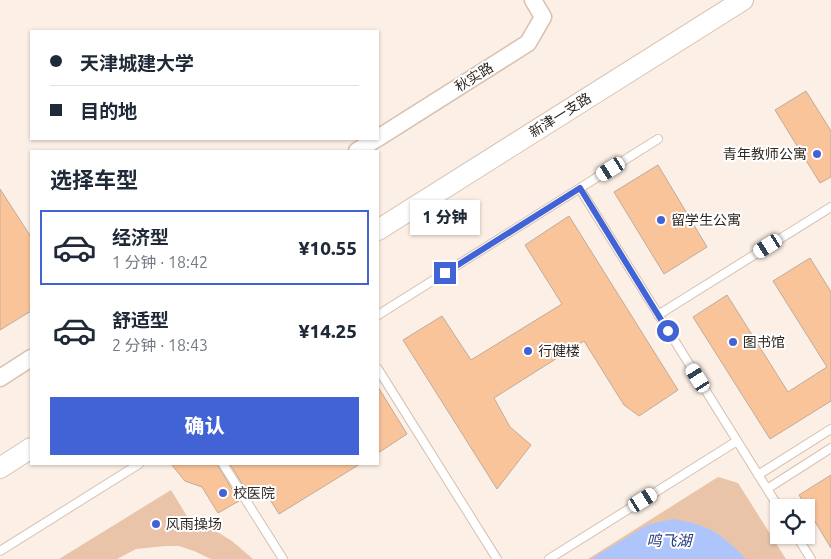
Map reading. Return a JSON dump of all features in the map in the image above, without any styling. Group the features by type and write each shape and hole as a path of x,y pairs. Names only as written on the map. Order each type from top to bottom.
{"street":[{"name":"秋实路","path":"379,137 528,42 544,17 533,0"},
{"name":"新津一支路","path":"379,229 743,0"},
{"name":"秋实路","path":"359,150 374,140"},
{"path":"0,378 30,359"},
{"path":"0,468 30,449"}],"lane":[{"path":"379,314 658,139"},
{"path":"580,188 773,499"},
{"path":"658,315 831,207"},
{"path":"379,371 497,559"},
{"path":"758,476 831,429"},
{"path":"549,559 737,441"},
{"path":"767,489 831,448"},
{"path":"0,551 137,465"},
{"path":"224,465 284,559"},
{"path":"802,544 811,559"}],"shaded area":[{"path":"718,477 738,483 770,534 770,544 777,544 786,559 588,559"},
{"name":"风雨操场","path":"171,490 190,521 219,533 232,541 253,559 211,559 179,546 165,546 136,549 117,559 59,559"}],"water":[{"name":"鸣飞湖","path":"673,519 686,521 714,531 746,559 591,559 647,525"}],"building":[{"name":"青年教师公寓","path":"806,91 831,131 831,177 820,183 775,110"},
{"name":"留学生公寓","path":"658,165 707,247 664,274 614,192"},
{"path":"0,189 30,235 30,312 0,330"},
{"name":"行健楼","path":"569,216 678,390 639,416 624,405 584,341 494,398 510,427 531,445 497,489 403,340 442,316 471,360 562,304 525,245"},
{"name":"图书馆","path":"810,258 831,292 831,401 770,439 693,317 727,295 788,392 827,367 773,281"},
{"path":"379,389 407,434 379,452"},
{"name":"校医院","path":"172,465 218,465 239,501 218,513 202,487 185,481"},
{"path":"231,465 358,465 279,514 262,487 249,495"},
{"path":"831,475 831,548 815,522 815,499 801,499 799,495"}],"place":[{"name":"青年教师公寓","path":"817,154"},
{"name":"留学生公寓","path":"661,220"},
{"name":"图书馆","path":"733,342"},
{"name":"行健楼","path":"528,351"},
{"name":"校医院","path":"223,493"},
{"name":"风雨操场","path":"156,524"}],"route":[{"path":"445,273 580,188 668,331"}]}
